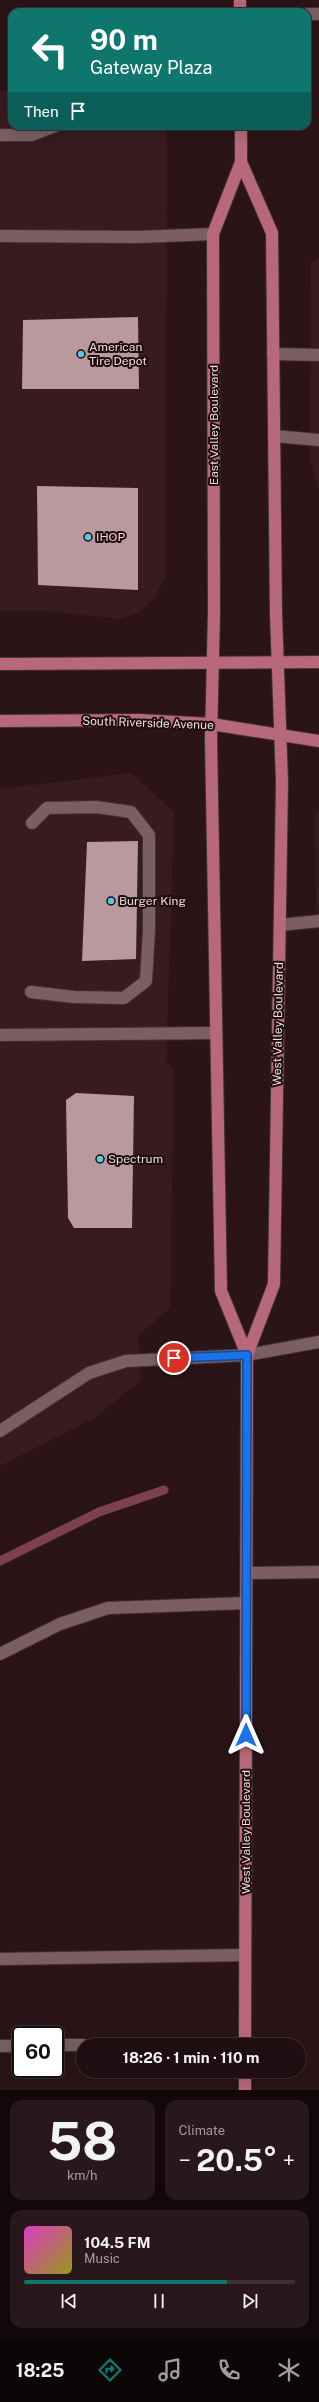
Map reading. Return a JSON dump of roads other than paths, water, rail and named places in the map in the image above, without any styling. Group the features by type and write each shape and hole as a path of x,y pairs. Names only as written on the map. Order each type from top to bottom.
{"main road":[{"name":"East Valley Boulevard","path":"211,694 213,664 213,234 241,162 241,130"},
{"name":"East Valley Boulevard","path":"241,162 272,233 279,688"},
{"path":"0,664 213,664 319,662"},
{"name":"West Valley Boulevard","path":"245,2038 247,1355 274,1284 280,925 279,688"},
{"name":"West Valley Boulevard","path":"211,694 221,1292 247,1355"},
{"name":"South Riverside Avenue","path":"0,721 139,720 211,724 319,741"},
{"path":"245,2078 245,2090"}],"street":[{"path":"0,135 32,135 45,130"},
{"path":"0,236 138,237 213,234"},
{"path":"273,354 319,355"},
{"path":"274,436 319,440"},
{"path":"31,992 74,997 124,998 146,981 150,930 148,835 131,812 96,807 47,808 32,824"},
{"path":"280,925 319,921"},
{"path":"0,1035 216,1033"},
{"path":"0,1431 89,1374 126,1361 247,1355 319,1342"},
{"path":"247,1573 319,1572"},
{"path":"0,1654 60,1624 108,1608 246,1602"},
{"path":"0,1959 245,1955"},
{"path":"64,2045 76,2045"},
{"path":"0,2046 12,2046"}],"waterway":[{"path":"0,1561 99,1512 164,1490"}],"place":[{"name":"American Tire Depot","path":"81,354"},
{"name":"IHOP","path":"88,537"},
{"name":"Burger King","path":"111,901"},
{"name":"Spectrum","path":"100,1159"}]}
